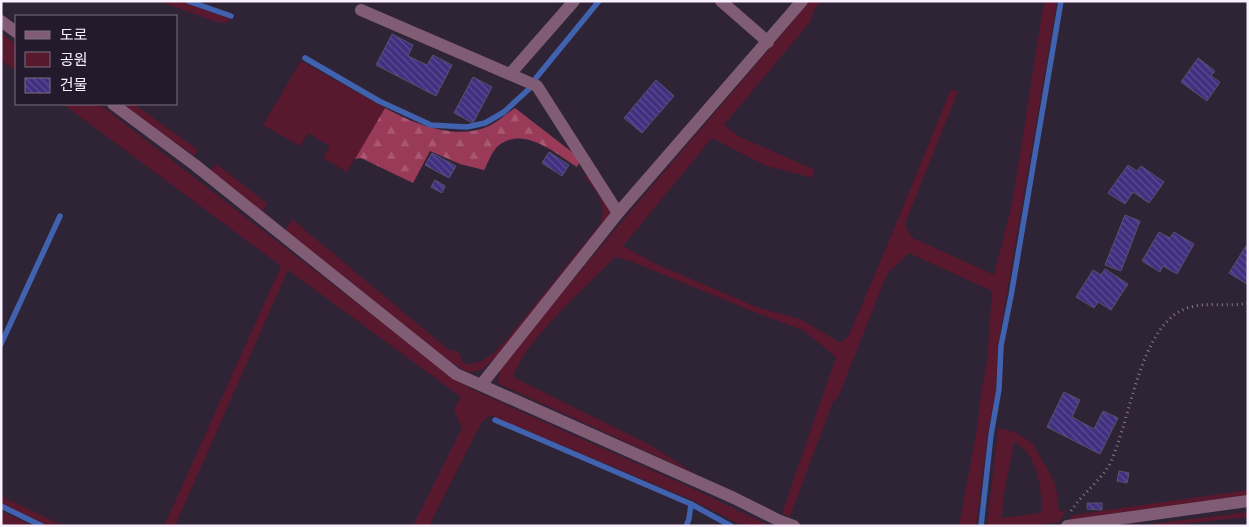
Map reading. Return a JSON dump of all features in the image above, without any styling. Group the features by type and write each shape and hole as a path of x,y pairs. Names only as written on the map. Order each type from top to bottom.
{"street":[{"path":"510,74 574,1"},
{"path":"721,1 768,42"},
{"path":"481,385 618,212 802,1"},
{"path":"362,10 537,86 618,212"},
{"path":"1,21 15,31"},
{"path":"114,105 196,165 456,374 794,526"},
{"path":"1067,526 1136,521 1248,501"}],"path":[{"path":"1070,512 1078,499 1108,467 1123,429 1141,370 1151,346 1161,329 1177,314 1193,306 1212,303 1248,303"}],"green space":[{"path":"158,1 182,1 231,19 225,23 217,22"},
{"path":"810,1 821,1 814,10 810,22 724,125 738,136 815,170 812,178 764,165 712,138 623,246 654,263 757,307 800,319 841,343 849,335 951,89 958,92 905,224 911,237 994,275 1012,204 1044,1 1057,1 998,345 996,389 987,438 976,526 959,526 987,363 992,291 909,253 887,274 839,395 832,404 790,517 782,513 836,357 803,330 630,261 615,257 558,314 530,347 519,363 513,377 652,446 696,474 497,383 501,367 515,349"},
{"path":"1,33 15,43 15,70 1,60"},
{"path":"301,61 385,108 347,172 323,158 330,146 308,133 300,146 263,125"},
{"path":"64,105 100,105 454,378 471,389 700,492 770,526 743,526 694,501 490,415 481,423 429,526 413,526 462,428 454,410 461,397 288,270 175,526 164,526 281,266"},
{"path":"120,105 135,105 198,150 194,156"},
{"path":"385,108 422,125 436,129 463,132 489,126 515,108 581,159 577,167 539,143 518,138 508,140 498,146 484,170 460,164 430,151 413,183 361,158 355,159"},
{"path":"216,164 267,203 262,214 213,176 211,170"},
{"path":"584,176 590,177 610,206 610,214 508,345 483,369 473,372 465,371 449,361 285,231 292,219 449,350 459,352 463,363 469,364 482,361 494,353 601,223 603,209 600,197"},
{"path":"998,428 1015,432 1033,444 1053,479 1059,512 1066,510 1059,522 1030,526 987,526","holes":["1014,442 1028,454 1037,473 1041,494 1041,513 1002,518 1003,499"]},
{"path":"1248,490 1248,496 1069,521 1073,515"},
{"path":"1,496 64,526 48,526 1,503"},
{"path":"1,511 33,526 6,526 1,524"},
{"path":"1248,512 1248,517 1151,526 1151,524"}],"building":[{"path":"392,34 413,45 408,56 427,65 433,55 452,65 436,96 376,65"},
{"path":"1198,58 1215,71 1211,76 1220,82 1207,101 1181,82"},
{"path":"473,77 492,87 473,123 454,113"},
{"path":"656,80 674,96 642,133 624,118"},
{"path":"549,152 569,165 562,176 542,163"},
{"path":"432,153 456,166 449,178 425,165"},
{"path":"1128,165 1137,171 1141,166 1164,182 1149,203 1133,192 1125,204 1108,193"},
{"path":"435,180 445,186 442,193 431,187"},
{"path":"1125,215 1140,221 1121,271 1105,265"},
{"path":"1159,232 1170,238 1174,232 1194,244 1177,274 1163,266 1160,272 1142,261"},
{"path":"1246,246 1248,247 1247,284 1229,273"},
{"path":"1105,269 1128,284 1111,310 1098,302 1094,308 1076,297 1093,270 1101,275"},
{"path":"1064,392 1080,400 1072,417 1094,429 1103,411 1118,418 1100,454 1047,427"},
{"path":"1119,471 1129,473 1127,483 1117,481"},
{"path":"1087,503 1102,503 1102,510 1087,509"}],"waterway":[{"path":"188,1 231,16"},
{"path":"536,78 599,1"},
{"path":"981,526 991,435 999,389 1001,346 1061,1"},
{"path":"305,58 379,101 431,125 467,127 485,123 504,112 529,89"},
{"path":"1,344 60,216"},
{"path":"495,420 691,504 731,526"},
{"path":"686,526 691,504"},
{"path":"1,506 42,526"}]}
